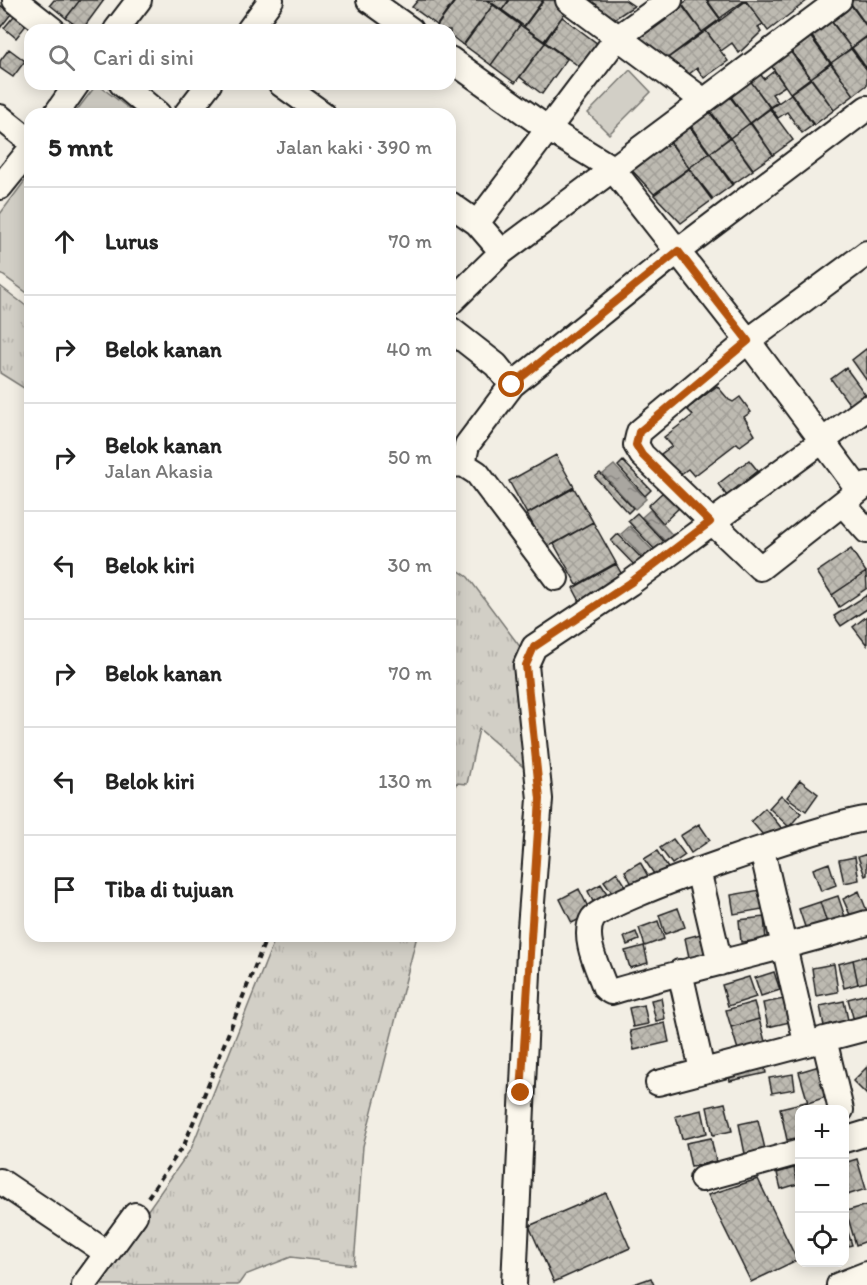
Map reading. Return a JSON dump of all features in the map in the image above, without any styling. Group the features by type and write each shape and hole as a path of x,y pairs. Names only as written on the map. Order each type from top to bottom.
{"street":[{"path":"15,0 45,24"},
{"path":"121,24 140,0"},
{"path":"253,24 271,0"},
{"path":"369,0 403,24"},
{"path":"568,0 704,101"},
{"path":"477,223 617,38 670,0"},
{"path":"456,297 502,252 838,0"},
{"path":"456,62 548,129 612,168 748,341 822,440 856,493 867,531"},
{"path":"60,108 72,90"},
{"path":"129,90 152,108"},
{"path":"191,108 204,90"},
{"path":"289,90 315,108"},
{"path":"556,578 477,472 456,464 467,445 512,385 678,251 867,108"},
{"path":"0,117 24,136"},
{"path":"0,187 24,157"},
{"path":"456,208 477,223 502,252"},
{"path":"856,493 760,568 642,455 636,445 639,432 748,341 867,253"},
{"path":"456,334 496,365 512,385"},
{"path":"514,1285 527,987 540,799 526,665 534,647 630,583 867,408"},
{"path":"867,819 698,870 607,907 593,917 589,931 592,950 608,991 784,948 867,923"},
{"path":"762,850 784,948 839,1105"},
{"path":"698,870 720,963"},
{"path":"680,972 702,1070"},
{"path":"658,1083 867,1028"},
{"path":"702,1179 795,1153"},
{"path":"0,1181 107,1253"},
{"path":"84,1285 135,1215"},
{"path":"838,1285 867,1274"}],"path":[{"path":"135,1215 185,1143 265,942"}],"green space":[{"path":"630,70 651,92 609,134 588,113"},
{"path":"92,90 105,90 128,108 79,108"},
{"path":"24,182 24,291 0,273 0,214"},
{"path":"0,286 24,304 24,388 0,373"},
{"path":"456,569 468,577 521,648 528,771 479,729 467,784 456,783"},
{"path":"274,942 415,942 363,1146 354,1265 291,1257 245,1275 238,1285 95,1285 191,1149"}],"water":[{"path":"614,465 646,499 635,509 603,474"},
{"path":"650,510 676,539 669,545 642,517"},
{"path":"630,526 656,554 647,562 621,534"}],"building":[{"path":"54,0 80,0 66,18 50,5"},
{"path":"80,0 104,0 86,24 74,24 66,18"},
{"path":"418,0 455,0 438,24 412,7"},
{"path":"456,0 486,0 493,5 463,45 456,40 456,24 438,24"},
{"path":"488,0 509,0 502,10"},
{"path":"510,0 543,0 524,26 502,10"},
{"path":"544,0 556,0 568,9 544,41 524,27"},
{"path":"585,0 625,0 634,6 611,21"},
{"path":"688,0 706,0 720,19 702,32 682,4"},
{"path":"707,0 745,0 720,18"},
{"path":"747,0 808,0 768,31 746,1"},
{"path":"867,0 867,26 849,1"},
{"path":"746,1 763,24 758,27 761,32 739,53 732,43 721,51 706,31"},
{"path":"848,1 867,27 867,36 851,48 828,16"},
{"path":"0,5 11,14 0,28"},
{"path":"493,5 520,25 491,65 464,45"},
{"path":"683,7 702,32 666,59 637,37 650,28 652,30 666,20 664,18"},
{"path":"19,10 31,19 24,24 24,28 16,38 4,28"},
{"path":"562,17 598,44 580,67 545,42"},
{"path":"828,17 851,48 831,63 808,31"},
{"path":"520,25 545,43 515,83 491,65"},
{"path":"706,31 728,61 704,78 697,68 689,74 668,58"},
{"path":"807,32 830,63 811,78 788,46"},
{"path":"867,37 867,69 852,48"},
{"path":"545,43 567,59 542,94 520,77"},
{"path":"787,47 810,78 790,93 768,61"},
{"path":"9,49 24,62 13,77 0,68 0,61"},
{"path":"851,49 867,70 867,85 854,95 831,63"},
{"path":"831,64 854,95 834,110 811,78"},
{"path":"774,71 785,86 772,94 778,102 770,107 749,79 759,72 764,79"},
{"path":"747,76 770,108 750,123 727,91"},
{"path":"811,79 834,110 814,125 791,93"},
{"path":"726,92 750,123 730,138 707,106"},
{"path":"791,94 813,125 802,133 787,112 778,118 771,108"},
{"path":"706,107 729,138 710,153 687,121"},
{"path":"770,109 793,140 773,155 751,123"},
{"path":"686,122 709,153 689,168 666,136"},
{"path":"750,123 773,155 753,169 730,138"},
{"path":"666,137 689,168 654,194 627,165"},
{"path":"730,138 753,170 733,184 710,153"},
{"path":"710,153 732,185 713,199 689,168"},
{"path":"689,169 712,200 681,223 654,195"},
{"path":"866,349 867,351 867,381 852,360"},
{"path":"846,368 865,394 850,405 831,379"},
{"path":"717,386 733,402 740,397 751,412 744,417 755,435 740,446 737,443 694,476 688,469 678,476 661,454 672,446 664,437 693,415 687,409"},
{"path":"556,455 574,487 527,514 509,481"},
{"path":"749,460 758,471 727,496 718,484"},
{"path":"623,461 651,490 645,496 618,466"},
{"path":"600,473 633,508 628,513 595,477"},
{"path":"574,488 593,522 546,548 527,514"},
{"path":"664,491 680,507 663,523 648,506"},
{"path":"637,513 667,545 658,553 628,521"},
{"path":"593,522 616,563 577,585 554,544"},
{"path":"618,534 646,563 639,570 611,541"},
{"path":"851,549 866,572 832,595 817,572"},
{"path":"616,564 625,580 582,605 573,588"},
{"path":"866,572 867,588 839,607 832,595"},
{"path":"867,595 867,609 841,626 834,616"},
{"path":"867,616 867,645 853,627"},
{"path":"800,780 818,794 806,811 787,797"},
{"path":"781,795 801,813 789,827 769,808"},
{"path":"765,808 784,831 770,843 751,821"},
{"path":"699,824 710,840 691,853 680,836"},
{"path":"673,839 685,855 672,864 660,848"},
{"path":"657,851 668,868 656,877 644,859"},
{"path":"867,854 867,875 865,876 858,857"},
{"path":"855,857 859,880 844,883 839,860"},
{"path":"640,862 651,881 635,890 625,871"},
{"path":"829,863 836,885 821,891 813,869"},
{"path":"617,872 629,891 617,899 604,881"},
{"path":"601,884 611,900 596,908 588,891"},
{"path":"579,889 591,913 572,923 560,899"},
{"path":"760,890 763,909 734,914 731,895"},
{"path":"859,891 867,911 851,917 843,899"},
{"path":"838,896 845,917 827,923 820,902"},
{"path":"820,902 827,923 806,930 799,909"},
{"path":"678,908 685,927 665,934 659,915"},
{"path":"764,917 766,940 741,942 739,920"},
{"path":"658,921 664,939 645,946 639,928"},
{"path":"636,932 639,940 627,945 624,937"},
{"path":"709,932 715,956 690,962 685,938"},
{"path":"644,946 648,963 630,968 625,951"},
{"path":"867,956 867,982 858,984 853,960"},
{"path":"853,960 858,984 844,988 838,964"},
{"path":"834,964 838,992 816,996 812,968"},
{"path":"774,972 780,990 761,996 755,978"},
{"path":"749,977 756,997 728,1006 722,985"},
{"path":"867,994 867,1024 856,1028 848,999"},
{"path":"661,998 665,1019 656,1021 651,1000"},
{"path":"789,998 794,1021 768,1027 763,1003"},
{"path":"844,1001 848,1020 824,1026 820,1006"},
{"path":"754,1002 759,1019 731,1027 726,1010"},
{"path":"644,1005 648,1024 633,1027 629,1008"},
{"path":"759,1019 766,1045 739,1053 731,1027"},
{"path":"665,1023 669,1042 634,1050 630,1031"},
{"path":"763,1059 766,1073 730,1081 727,1067"},
{"path":"826,1064 835,1094 808,1103 799,1072"},
{"path":"867,1067 867,1095 853,1081"},
{"path":"793,1074 795,1089 772,1093 769,1078"},
{"path":"806,1102 807,1105 795,1105 795,1138 787,1140 780,1108"},
{"path":"725,1103 732,1131 713,1135 707,1107"},
{"path":"702,1110 707,1133 682,1139 676,1116"},
{"path":"758,1120 765,1149 745,1154 739,1124"},
{"path":"711,1138 716,1161 691,1167 686,1143"},
{"path":"857,1159 866,1189 849,1194 849,1161"},
{"path":"794,1168 795,1185 781,1189 777,1173"},
{"path":"758,1179 795,1256 795,1261 751,1282 708,1195"},
{"path":"606,1193 630,1248 554,1282 529,1226"},
{"path":"867,1205 867,1241 856,1245 849,1221 849,1210"},
{"path":"651,1278 654,1285 631,1285"}],"route":[{"path":"512,385 678,251 748,341 639,432 636,445 642,455 710,522 630,583 534,647 526,665 540,799 521,1093"}]}
